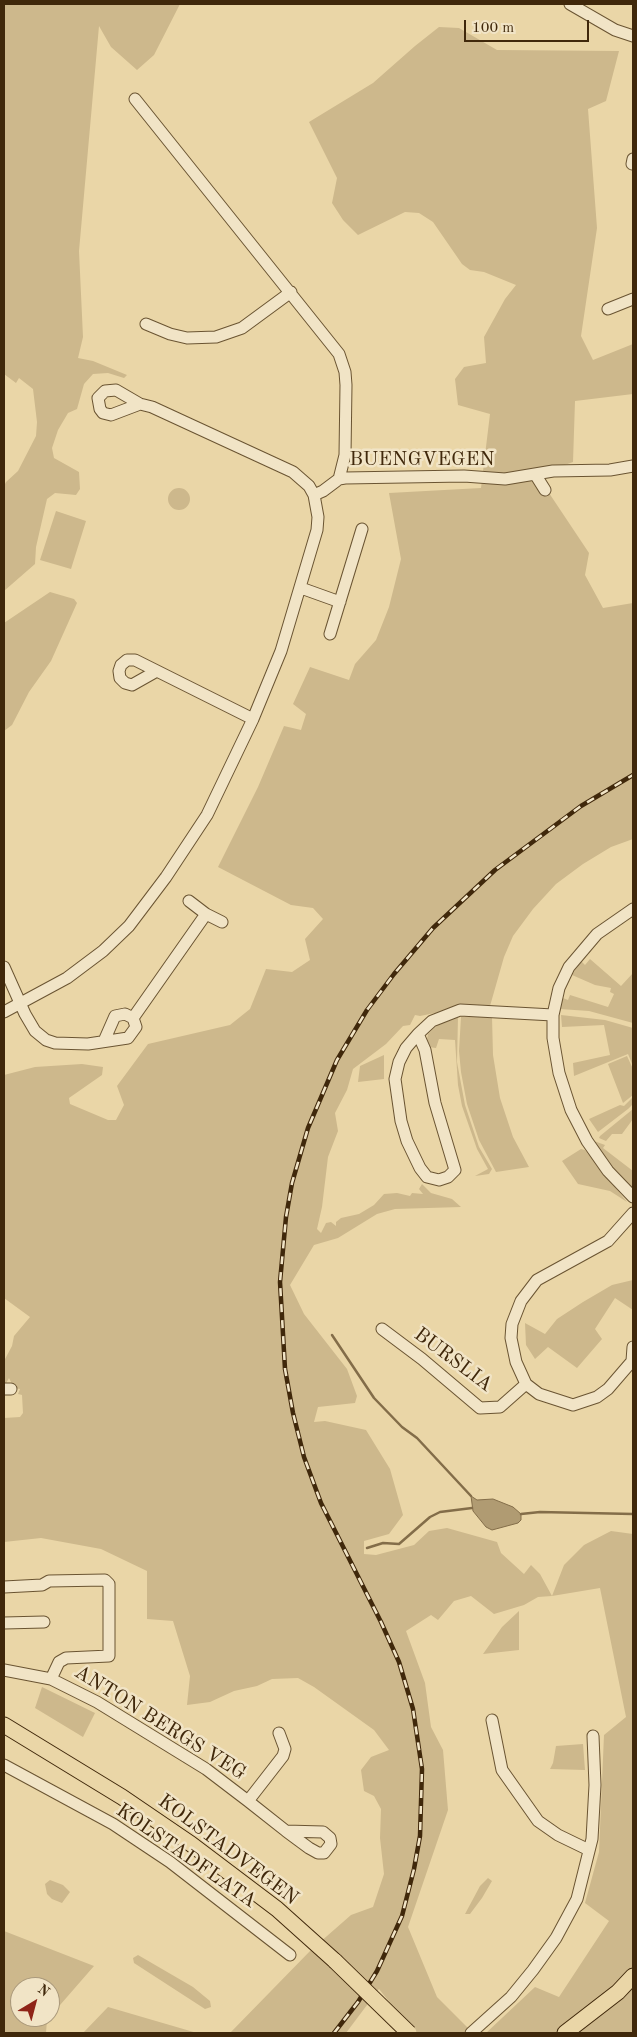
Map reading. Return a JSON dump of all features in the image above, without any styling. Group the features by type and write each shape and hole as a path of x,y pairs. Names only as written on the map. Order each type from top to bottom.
{"main road":[{"name":"KOLSTADVEGEN","path":"4,1725 122,1797 191,1844 277,1909 335,1961 408,2033"},
{"path":"565,2033 618,1992 633,1976"}],"street":[{"path":"570,4 615,30 633,36"},
{"path":"135,98 339,354 345,372 345,455 339,479"},
{"path":"146,324 170,334 187,338 216,337 242,328 291,292"},
{"path":"608,309 633,299"},
{"path":"4,1012 67,978 103,951 134,919 176,862 207,815 253,719 281,651 317,530 318,517 314,495 303,479 281,465 152,407 140,404"},
{"name":"BUENGVEGEN","path":"314,495 324,491 339,479 464,476 504,479 535,474 633,466"},
{"path":"535,474 545,490"},
{"path":"330,634 362,529"},
{"path":"301,588 340,602"},
{"path":"155,672 253,719"},
{"path":"189,901 206,914 222,922"},
{"path":"633,909 597,934 581,951 559,988 553,1015 553,1038 558,1065 571,1110 587,1141 608,1171 633,1197"},
{"path":"133,1018 206,914"},
{"path":"4,967 35,1031 46,1040 55,1043 88,1044 104,1041 112,1042 128,1038 136,1026 133,1018 125,1014 116,1016 104,1041"},
{"path":"418,1034 425,1050 435,1103 455,1170 448,1177 439,1180 427,1177 416,1161 407,1141 397,1100 396,1079 399,1062 406,1048 418,1034 432,1021 460,1010 553,1015"},
{"path":"633,1214 608,1241 537,1280 525,1294 512,1324 511,1338 516,1362 526,1384 539,1394 555,1401 573,1405 597,1397 608,1389 633,1360 633,1347"},
{"name":"BURSLIA","path":"382,1329 422,1359 480,1408 500,1407 526,1384"},
{"name":"ANTON BERGS VEG","path":"4,1587 42,1585 49,1581 105,1580 108,1584 109,1656 66,1658 59,1662 51,1679"},
{"path":"4,1623 44,1622"},
{"name":"ANTON BERGS VEG","path":"4,1670 51,1679 97,1702 206,1769 286,1831"},
{"path":"492,1720 502,1770 538,1821 558,1835 589,1850"},
{"name":"ANTON BERGS VEG","path":"248,1801 283,1756 285,1749 279,1733"},
{"path":"471,2033 511,1997 556,1938 577,1899 592,1839 595,1785 593,1736"},
{"name":"KOLSTADFLATA","path":"4,1765 119,1828 170,1862 290,1955"}],"shaded area":[{"path":"4,4 180,4 154,55 137,70 111,47 99,26 79,251 83,337 78,358 93,361 127,375 124,378 108,373 93,374 84,384 77,409 68,413 58,430 52,448 54,458 79,472 80,489 76,495 55,493 47,499 36,547 35,564 4,591 4,486 18,471 36,436 37,422 33,389 19,378 16,383 4,374"},
{"path":"439,27 459,28 497,50 619,51 606,101 588,109 597,228 581,336 593,360 633,344 633,394 575,401 573,462 537,475 589,553 585,575 603,608 633,603 633,839 611,847 583,864 556,884 533,909 513,936 504,957 490,1006 475,1005 420,1016 415,1015 410,1025 403,1026 386,1044 353,1069 347,1090 335,1113 338,1131 328,1157 322,1207 317,1229 321,1233 326,1223 331,1222 336,1226 336,1222 341,1218 359,1214 374,1205 384,1194 397,1193 410,1196 412,1193 423,1194 419,1189 422,1184 431,1193 452,1199 461,1207 395,1209 377,1214 338,1238 314,1245 290,1285 304,1314 347,1369 357,1396 355,1403 318,1407 314,1422 325,1421 366,1430 390,1469 403,1515 389,1534 364,1541 364,1554 376,1555 414,1545 429,1531 447,1528 497,1542 501,1553 524,1574 531,1565 540,1574 552,1596 538,1597 524,1605 494,1614 471,1596 454,1601 438,1620 431,1615 406,1631 425,1683 431,1727 443,1750 448,1810 408,1927 437,1997 473,2033 414,2033 379,1989 346,2033 230,2033 311,1950 351,1915 373,1907 384,1874 380,1838 381,1809 374,1796 364,1791 361,1770 371,1757 389,1750 374,1730 314,1687 298,1678 272,1679 257,1686 234,1691 210,1702 187,1705 190,1676 173,1621 147,1619 147,1571 101,1549 41,1538 4,1542 4,1418 20,1417 23,1413 22,1395 18,1394 20,1389 14,1388 9,1378 4,1387 4,1361 12,1346 14,1336 30,1317 4,1298 4,1075 35,1067 82,1064 103,1067 102,1075 69,1098 70,1104 108,1120 116,1120 124,1105 117,1086 148,1044 230,1025 250,1009 266,969 292,972 310,960 305,939 323,919 313,908 291,905 218,867 258,787 284,726 301,730 306,714 293,704 310,667 349,680 355,664 376,640 389,607 401,559 389,493 481,488 490,414 458,405 455,379 464,367 486,363 484,337 505,299 516,285 484,272 470,270 462,264 433,222 419,213 405,212 358,235 343,220 332,203 337,178 309,122 373,83"},
{"path":"179,488 187,491 190,499 187,507 179,510 171,507 168,499 171,491"},
{"path":"56,511 86,521 71,569 40,560"},
{"path":"50,592 74,599 77,603 51,661 29,692 12,725 4,731 4,623"},
{"path":"590,959 621,986 633,973 633,1023 589,1011 560,1009 563,998 568,1000 570,995 608,1007 614,994 610,992 611,988 595,985 572,975 581,961 585,965"},
{"path":"561,1015 605,1020 633,1028 633,1066 628,1054 574,1076 573,1063 610,1055 604,1025 562,1027"},
{"path":"458,1017 457,1062 465,1105 479,1147 492,1169 489,1174 475,1176 488,1169 477,1149 462,1106 458,1085 455,1040 439,1039 436,1048 428,1047 428,1034 439,1024"},
{"path":"461,1017 492,1017 493,1055 500,1098 513,1137 529,1167 496,1172 479,1140 467,1104 461,1072 459,1051"},
{"path":"384,1055 384,1079 358,1082 360,1066"},
{"path":"627,1056 633,1069 633,1095 623,1103 608,1064"},
{"path":"633,1097 633,1104 628,1109 598,1132 589,1119 620,1105 624,1106"},
{"path":"633,1109 633,1119 622,1134 612,1134 606,1141 599,1138 600,1136"},
{"path":"594,1141 605,1145 603,1148 633,1171 633,1192 620,1179"},
{"path":"581,1149 585,1150 627,1202 610,1191 578,1184 562,1161"},
{"path":"633,1280 633,1310 615,1298 595,1329 602,1339 577,1368 548,1347 535,1359 526,1345 525,1323 545,1334 557,1319 583,1302 612,1285"},
{"path":"471,1496 477,1500 493,1499 513,1507 521,1514 521,1520 518,1523 492,1530 486,1527 473,1511"},
{"path":"611,1531 633,1534 633,2033 486,2033 535,1987 559,1997 609,1921 585,1903 599,1852 604,1735 626,1717 600,1588 552,1596 564,1565 584,1545"},
{"path":"519,1611 519,1650 483,1654 502,1627"},
{"path":"42,1687 95,1713 83,1737 35,1708"},
{"path":"583,1744 585,1770 550,1769 556,1746"},
{"path":"488,1878 492,1881 482,1898 470,1914 465,1914 480,1886"},
{"path":"50,1880 63,1885 70,1892 62,1903 52,1899 47,1894 45,1884"},
{"path":"4,1931 94,1966 60,2005 60,1977 10,1977 10,2027 46,2027 46,2033 4,2033"},
{"path":"138,1955 193,1987 210,2001 211,2007 205,2009 134,1963 133,1958"},
{"path":"108,2007 197,2033 83,2033"}],"waterway":[{"path":"332,1335 374,1398 402,1427 417,1438 471,1496"},
{"path":"367,1548 383,1543 399,1544 430,1517 440,1512 472,1508"},
{"path":"521,1514 540,1512 633,1514"}],"railway":[{"path":"334,2033 358,2002 377,1971 402,1916 420,1836 422,1769 413,1709 399,1662 321,1503 304,1457 293,1413 285,1369 280,1282 286,1217 292,1183 308,1128 337,1060 367,1010 394,974 433,928 495,870 581,806 633,775"}]}
